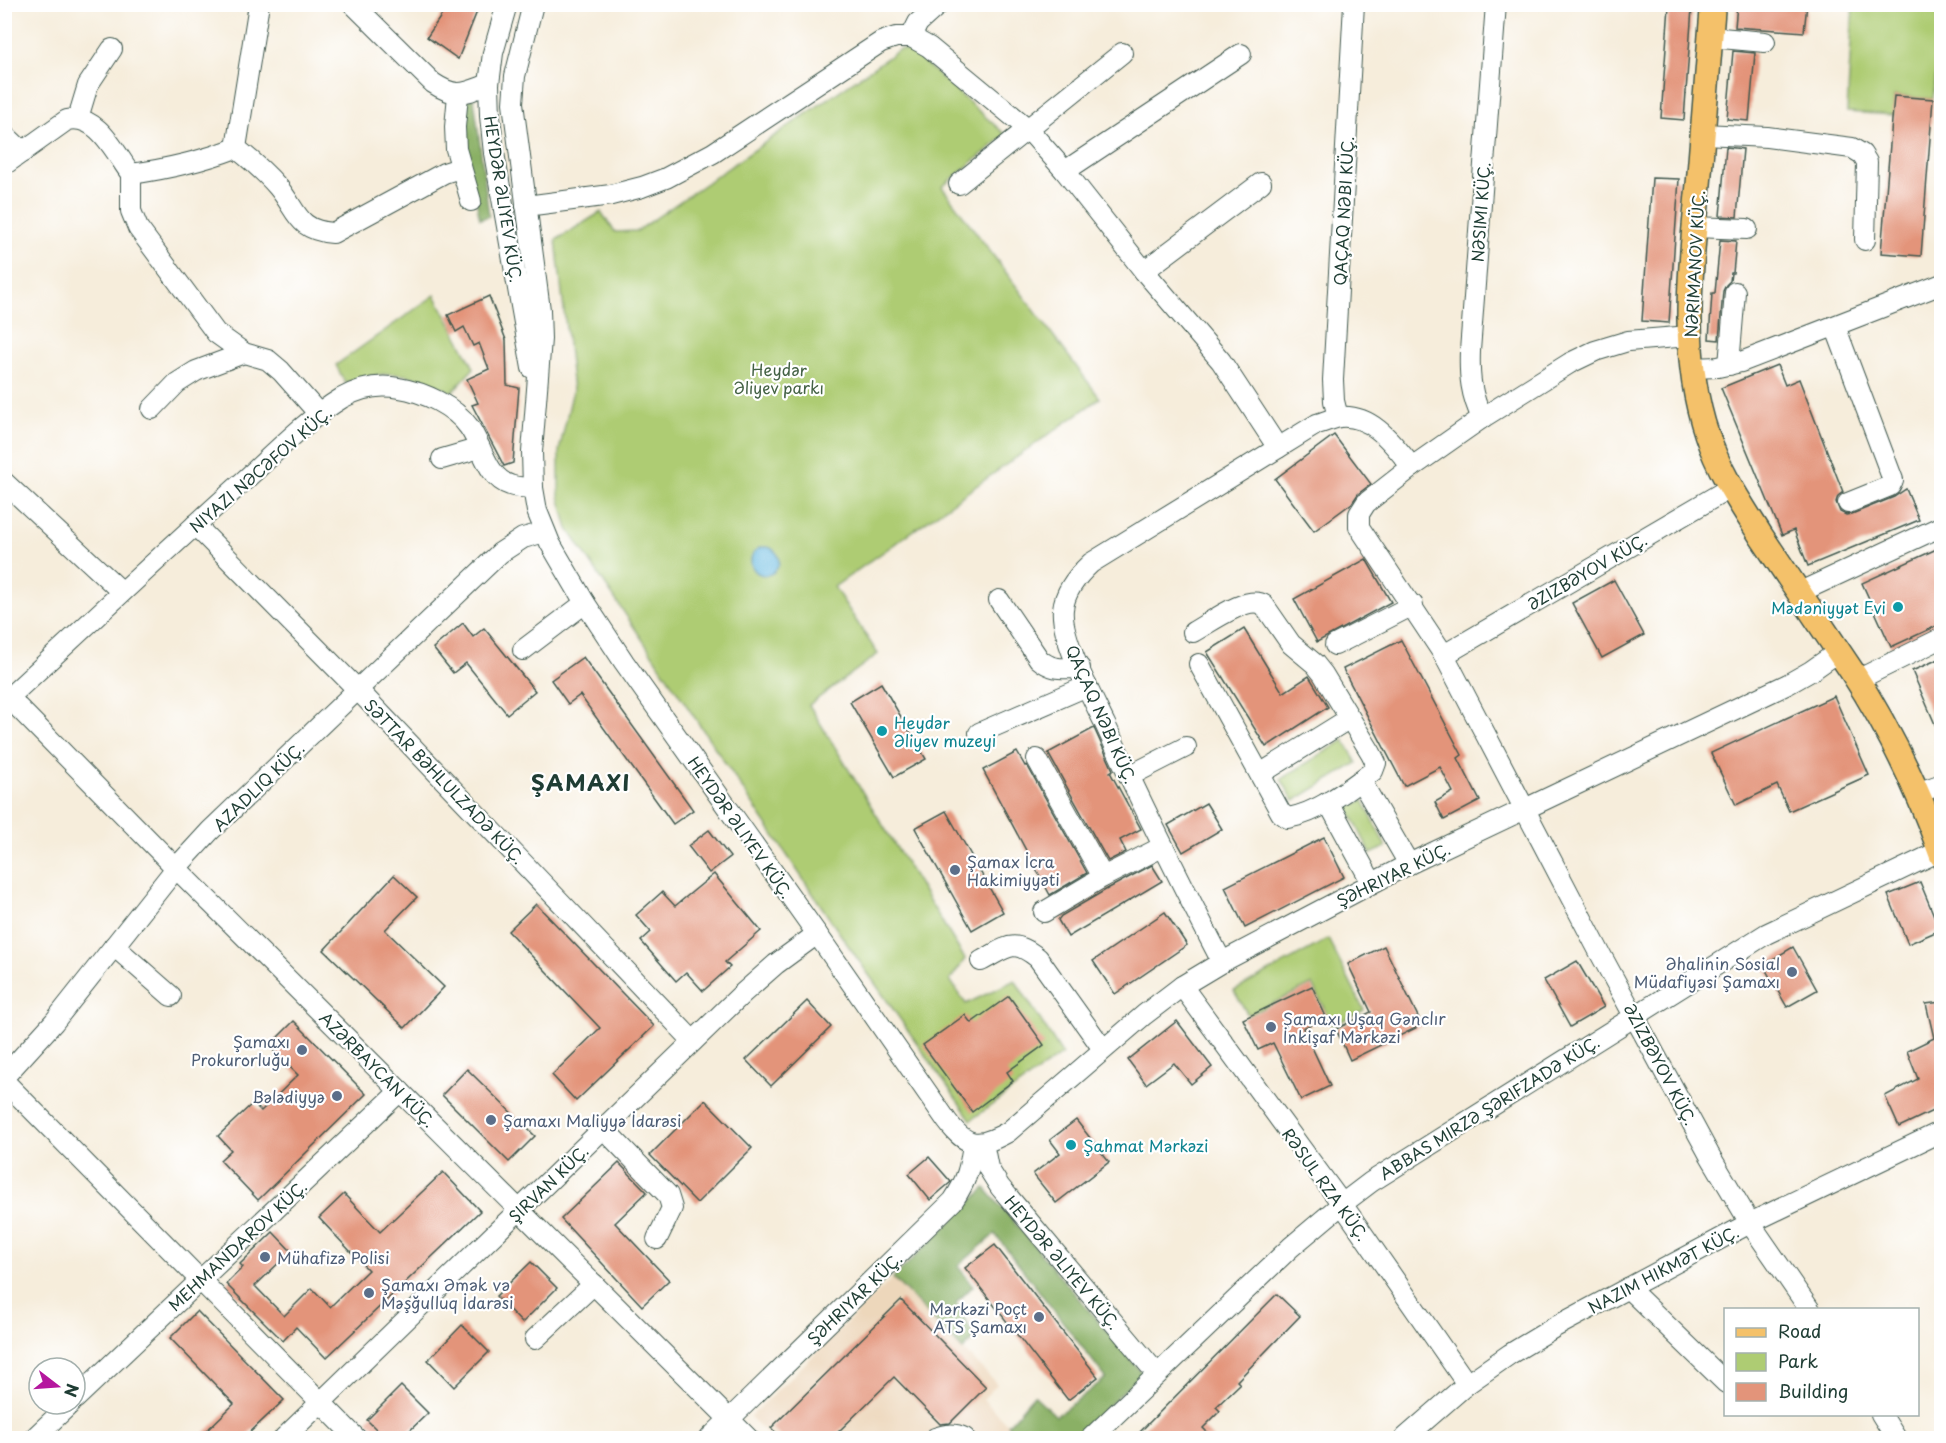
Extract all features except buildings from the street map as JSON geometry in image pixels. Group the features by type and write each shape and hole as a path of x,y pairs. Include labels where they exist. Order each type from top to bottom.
{"main road":[{"name":"NƏRIMANOV KÜÇ.","path":"1713,4 1690,300 1690,336 1695,396 1708,438 1730,488 1883,723 1917,793 1941,852"}],"street":[{"path":"236,148 259,4"},
{"path":"353,4 433,83 446,91 458,95 489,84"},
{"name":"HEYDƏR ƏLIYEV KÜÇ.","path":"507,4 493,53 489,84 489,116 537,393 532,452 533,488 537,511 545,532 585,603 624,663 957,1135 978,1143 988,1168 1000,1186 1157,1374"},
{"path":"533,4 515,76 513,103 540,310 541,339 537,393"},
{"path":"911,37 918,23 939,4"},
{"name":"QAÇAQ NƏBI KÜÇ.","path":"1222,962 1162,847 1084,677 1064,629 1063,608 1068,592 1078,576 1091,563 1317,424 1338,417 1334,401 1334,380 1354,4"},
{"name":"NƏSIMI KÜÇ.","path":"1482,418 1473,400 1469,378 1496,4"},
{"path":"526,206 611,195 666,178 713,153 881,42 896,37 911,37 929,47 1027,128 1065,171 1144,271 1221,362 1278,448"},
{"path":"1710,37 1765,42"},
{"path":"78,117 88,85 112,49"},
{"path":"959,184 1122,53"},
{"path":"1065,171 1241,54"},
{"path":"458,95 455,127 456,149 471,201"},
{"path":"4,165 67,120 78,117 91,123 100,131 131,174 131,211 138,228 216,333 244,353 268,360 318,414"},
{"path":"1703,134 1815,142 1852,148 1862,154 1867,162 1865,240"},
{"path":"4,135 23,152"},
{"path":"236,148 255,162 279,189 302,222 317,231 333,233 444,173 460,168"},
{"path":"131,174 157,171 208,159 236,148"},
{"path":"1144,271 1261,183"},
{"path":"1694,227 1747,230"},
{"path":"1692,368 1741,363 1941,284"},
{"path":"1729,365 1735,292"},
{"path":"1835,326 1893,480 1890,486 1848,503"},
{"path":"1338,417 1354,417 1369,423 1388,437 1412,467 1482,418 1570,363 1595,351 1628,341 1690,336"},
{"path":"152,409 177,383 196,371 244,353"},
{"name":"NIYAZI NƏCƏFOV KÜÇ.","path":"7,700 318,414 365,387 400,388 420,394 454,412 469,427 491,469 501,479 509,485 533,488"},
{"path":"442,459 480,448"},
{"name":"ƏZIZBƏYOV KÜÇ.","path":"1412,467 1366,503 1359,514 1359,527 1413,605 1444,655 1601,955 1709,1154 1750,1223 1809,1308"},
{"path":"4,482 122,592"},
{"name":"ƏZIZBƏYOV KÜÇ.","path":"1444,655 1730,488"},
{"name":"SƏTTAR BƏHLULZADƏ KÜÇ.","path":"195,525 358,690 693,1041"},
{"path":"1798,593 1941,526"},
{"path":"356,1438 4,1079 54,1022 176,868 210,831 500,553 523,538 545,532"},
{"path":"999,600 1039,659 1048,666 1084,677"},
{"path":"1193,632 1246,602 1258,602 1264,605 1290,644 1315,664 1323,674 1376,763 1373,771 1328,802 1298,816 1288,818 1281,813 1199,664"},
{"path":"523,650 585,603"},
{"path":"1335,645 1413,605"},
{"path":"1857,680 1941,638"},
{"name":"ŞƏHRIYAR KÜÇ.","path":"710,1438 952,1201 964,1184 978,1143 1008,1132 1103,1049 1182,987 1222,962 1409,864 1788,684 1838,652"},
{"path":"979,734 1084,677"},
{"name":"AZƏRBAYCAN KÜÇ.","path":"7,700 748,1438"},
{"path":"1260,774 1350,718"},
{"path":"1129,776 1186,747"},
{"path":"1037,759 1102,878"},
{"path":"1361,781 1409,864"},
{"path":"1917,793 1941,784"},
{"path":"1328,802 1372,883"},
{"path":"1044,912 1162,847"},
{"name":"ABBAS MIRZƏ ŞƏRIFZADƏ KÜÇ.","path":"1091,1438 1291,1247 1371,1182 1766,934 1941,852"},
{"name":"ŞIRVAN KÜÇ.","path":"284,1438 693,1041 776,964 817,934"},
{"path":"981,961 1012,945 1024,947 1038,958 1103,1049"},
{"path":"114,946 171,996"},
{"name":"RƏSUL RZA KÜÇ.","path":"1182,987 1342,1204 1467,1384"},
{"name":"MEHMANDAROV KÜÇ.","path":"87,1388 400,1091"},
{"path":"603,1128 668,1195 672,1208 657,1239"},
{"name":"NAZIM HIKMƏT KÜÇ.","path":"1412,1436 1467,1384 1509,1354 1750,1223 1941,1131"},
{"path":"535,1339 594,1284"},
{"path":"1628,1288 1724,1382"},
{"path":"34,1438 57,1416"},
{"path":"1882,1416 1896,1438"},
{"path":"935,1438 957,1434 965,1438"}],"shaded area":[{"path":"893,1278 997,1384 983,1399 1021,1438 771,1438 750,1417"}],"green space":[{"path":"1853,5 1941,5 1941,32 1933,99 1894,96 1893,115 1847,112"},
{"name":"Heydər Əliyev parkı","path":"900,49 912,52 1006,135 942,187 1100,398 834,587 878,654 809,705 965,959 950,980 966,1004 1015,980 1062,1054 971,1120 838,931 568,529 559,496 559,451 573,390 556,240 601,212 615,232 637,231"},
{"path":"474,98 489,216 480,219 463,142 463,101"},
{"path":"435,295 474,368 452,392 423,380 400,374 375,375 345,383 336,365"},
{"path":"1344,740 1357,763 1294,801 1281,779"},
{"path":"1363,800 1386,847 1371,854 1348,808"},
{"path":"1328,939 1364,1010 1332,1026 1313,984 1248,1015 1234,991"},
{"path":"985,1188 1142,1373 1075,1438 1021,1438 1008,1425 1034,1395 1056,1416 1106,1378 995,1234 958,1266 973,1286 956,1303 975,1338 963,1350 893,1278"}],"water":[{"path":"765,547 775,551 779,561 775,571 765,575 755,571 751,561 755,551"}],"place":[{"name":"Mədəniyyət Evi","path":"1898,607"},
{"name":"Heydər Əliyev muzeyi","path":"882,731"},
{"name":"Şamax İcra Hakimiyyəti","path":"955,870"},
{"name":"Əhalinin Sosial Müdafiyəsi Şamaxı","path":"1792,972"},
{"name":"Şamaxı Uşaq Gənclır İnkişaf Mərkəzi","path":"1271,1027"},
{"name":"Şamaxı Prokurorluğu","path":"302,1050"},
{"name":"Bələdiyyə","path":"337,1096"},
{"name":"Şamaxı Maliyyə İdarəsi","path":"491,1120"},
{"name":"Şahmat Mərkəzi","path":"1071,1145"},
{"name":"Mühafizə Polisi","path":"265,1257"},
{"name":"Şamaxı Əmək və Məşğulluq İdarəsi","path":"369,1293"},
{"name":"Mərkəzi Poçt ATS Şamaxı","path":"1039,1317"}],"district":[{"name":"ŞAMAXI","path":"581,781"}]}
